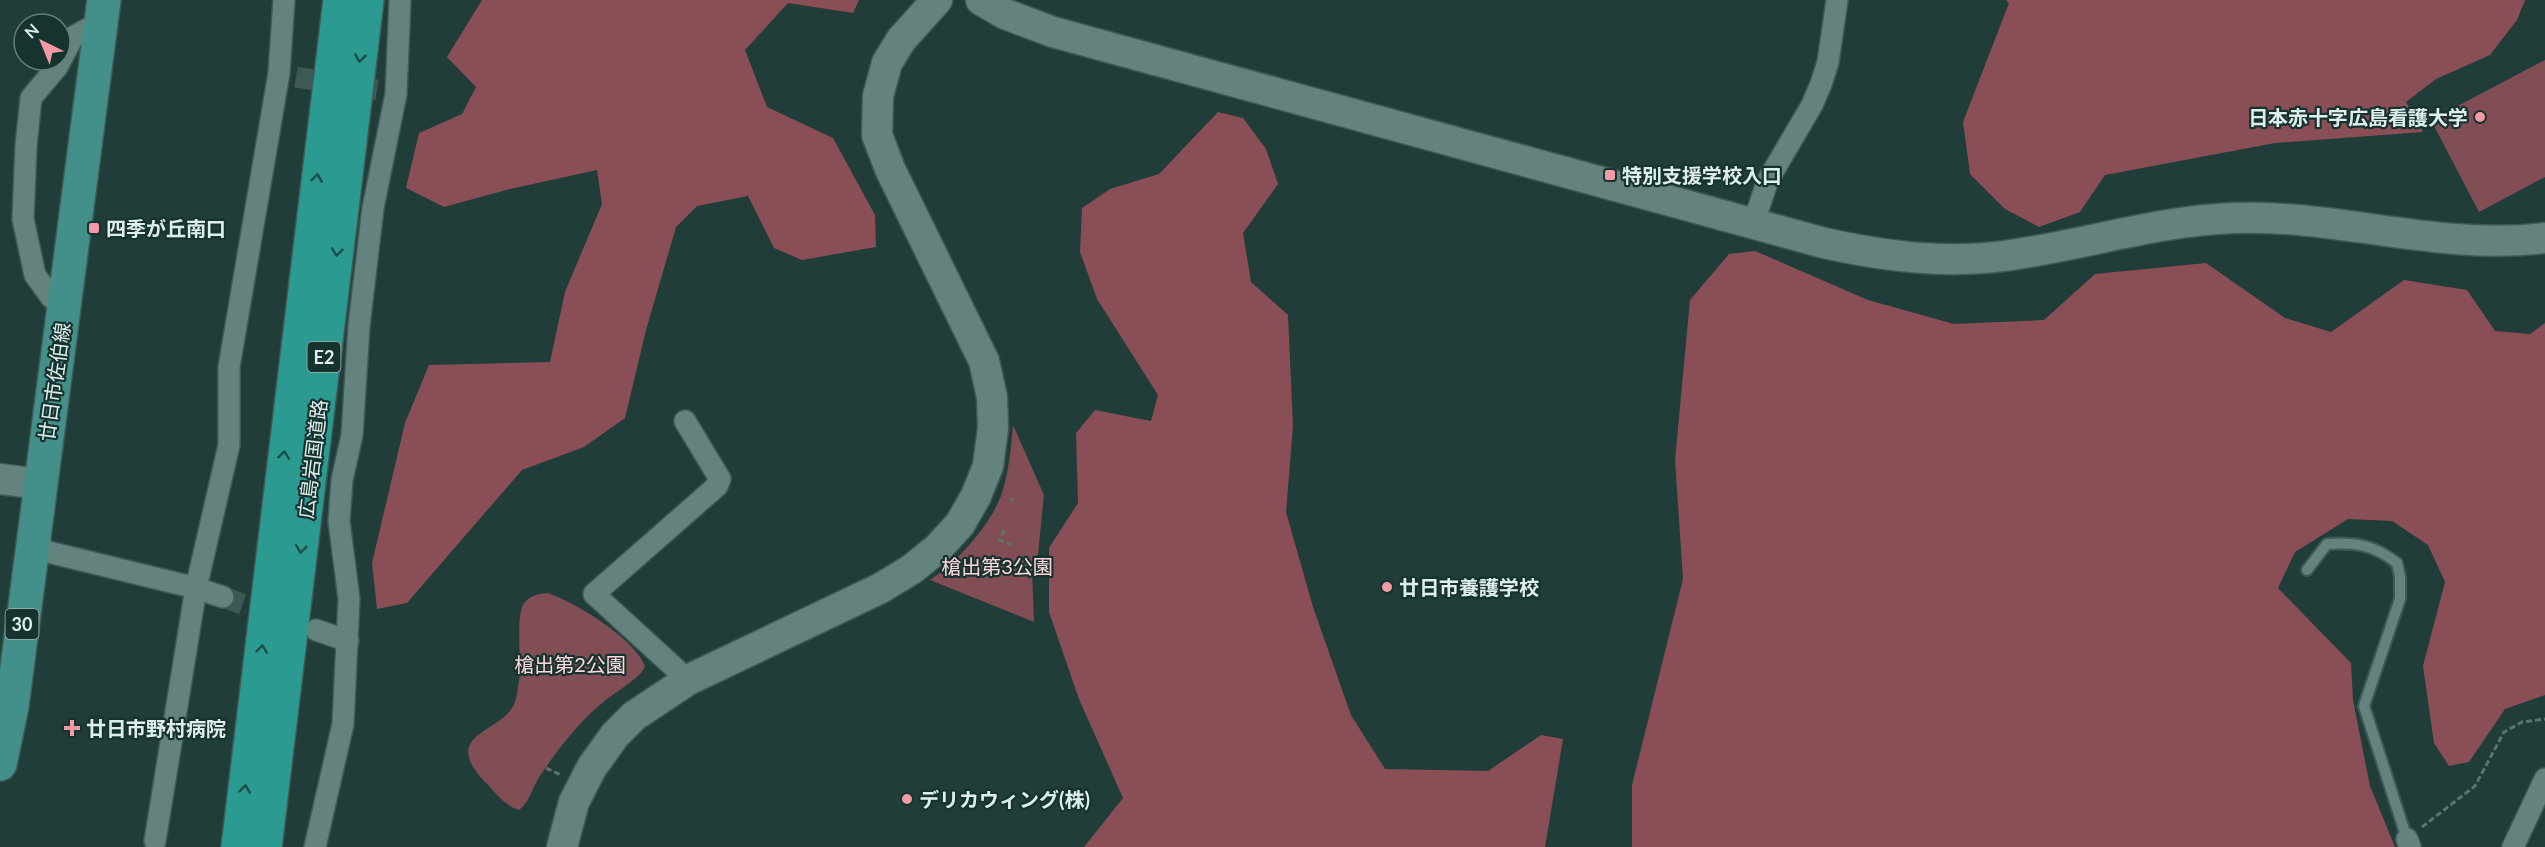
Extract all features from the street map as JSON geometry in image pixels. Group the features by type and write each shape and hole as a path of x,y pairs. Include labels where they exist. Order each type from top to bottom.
{"highway":[{"name":"広島岩国道路","path":"238,847 339,0"},
{"name":"広島岩国道路","path":"265,847 367,0"}],"main road":[{"name":"廿日市佐伯線","path":"0,764 12,706 9,657 32,548 103,10"}],"street":[{"path":"155,841 196,588 229,445 229,367 288,75 284,0"},
{"path":"315,847 343,724 349,600 339,521 342,480 352,435 359,326 386,92 400,0"},
{"path":"562,847 574,802 592,767 615,735 634,716 688,680 881,588 912,569 938,548 960,524 976,496 988,466 993,418 992,397 984,361 890,169 877,135 878,96 888,63 901,40 937,0"},
{"path":"981,0 1005,14 1053,32 1859,251 1931,259 2003,256 2169,225 2233,218 2307,222 2460,241 2496,242 2545,238"},
{"path":"1753,224 1768,180 1812,105 1821,84 1830,52 1838,0"},
{"path":"64,307 51,297 35,275 23,219 26,146 31,98 57,67 73,37 103,10"},
{"path":"685,422 720,479 717,486 594,594 688,680"},
{"path":"0,478 40,484"},
{"path":"32,548 196,588 223,597"},
{"path":"316,630 348,641"},
{"path":"2513,847 2545,779"}],"lane":[{"path":"2307,570 2327,544 2351,542 2382,551 2397,562 2400,599 2364,706 2408,843"}],"path":[{"path":"1004,530 1000,540 1011,545"},
{"path":"2408,843 2475,786 2504,732 2522,722 2545,719"},
{"path":"546,768 566,778"}],"green space":[{"path":"2545,60 2545,177 2479,212 2431,120"},
{"name":"槍出第3公園","path":"1013,425 1044,495 1038,554 1032,572 1034,622 930,580 963,552 992,515 1007,474"},
{"name":"槍出第2公園","path":"547,593 587,612 617,633 639,655 645,666 634,679 597,707 578,726 545,768 528,800 519,810 504,802 484,781 472,766 468,754 470,745 476,737 504,717 513,706 520,668 519,632 523,605 530,598"}],"shaded area":[{"path":"482,0 859,0 853,13 788,3 745,50 767,107 833,138 875,215 876,247 802,260 774,248 748,196 697,206 676,227 646,330 625,418 584,447 522,470 407,603 377,609 372,563 405,423 429,365 550,362 565,292 602,204 597,170 510,189 444,207 406,188 419,133 462,114 476,87 447,57"},
{"path":"2006,0 2525,0 2517,20 2490,55 2436,79 2406,102 2423,132 2275,143 2105,175 2080,212 2039,227 2005,209 1970,174 1963,122 2009,3"},
{"path":"1218,112 1243,118 1266,149 1278,184 1243,233 1251,282 1288,315 1293,426 1286,512 1313,607 1351,715 1385,769 1488,771 1541,735 1563,739 1545,847 1084,847 1123,798 1079,699 1049,612 1049,548 1078,503 1076,433 1095,410 1151,421 1158,395 1097,299 1080,252 1082,208 1110,189 1159,174"},
{"path":"1755,251 1868,300 1954,324 2044,320 2095,274 2206,263 2285,318 2331,332 2404,280 2467,290 2495,331 2530,334 2545,323 2545,695 2505,709 2469,762 2449,766 2434,743 2423,666 2445,582 2428,545 2392,521 2348,519 2295,552 2278,588 2351,663 2353,700 2370,786 2395,847 1632,847 1632,785 1683,579 1675,460 1690,300 1729,254"}],"tunnel":[{"path":"296,77 377,90"},
{"path":"223,597 276,616"}],"place":[{"name":"日本赤十字広島看護大学","path":"2480,117"},
{"name":"特別支援学校入口","path":"1610,175"},
{"name":"四季が丘南口","path":"94,228"},
{"name":"廿日市養護学校","path":"1387,587"},
{"name":"廿日市野村病院","path":"72,728"},
{"name":"デリカウィング(株)","path":"907,799"}]}
